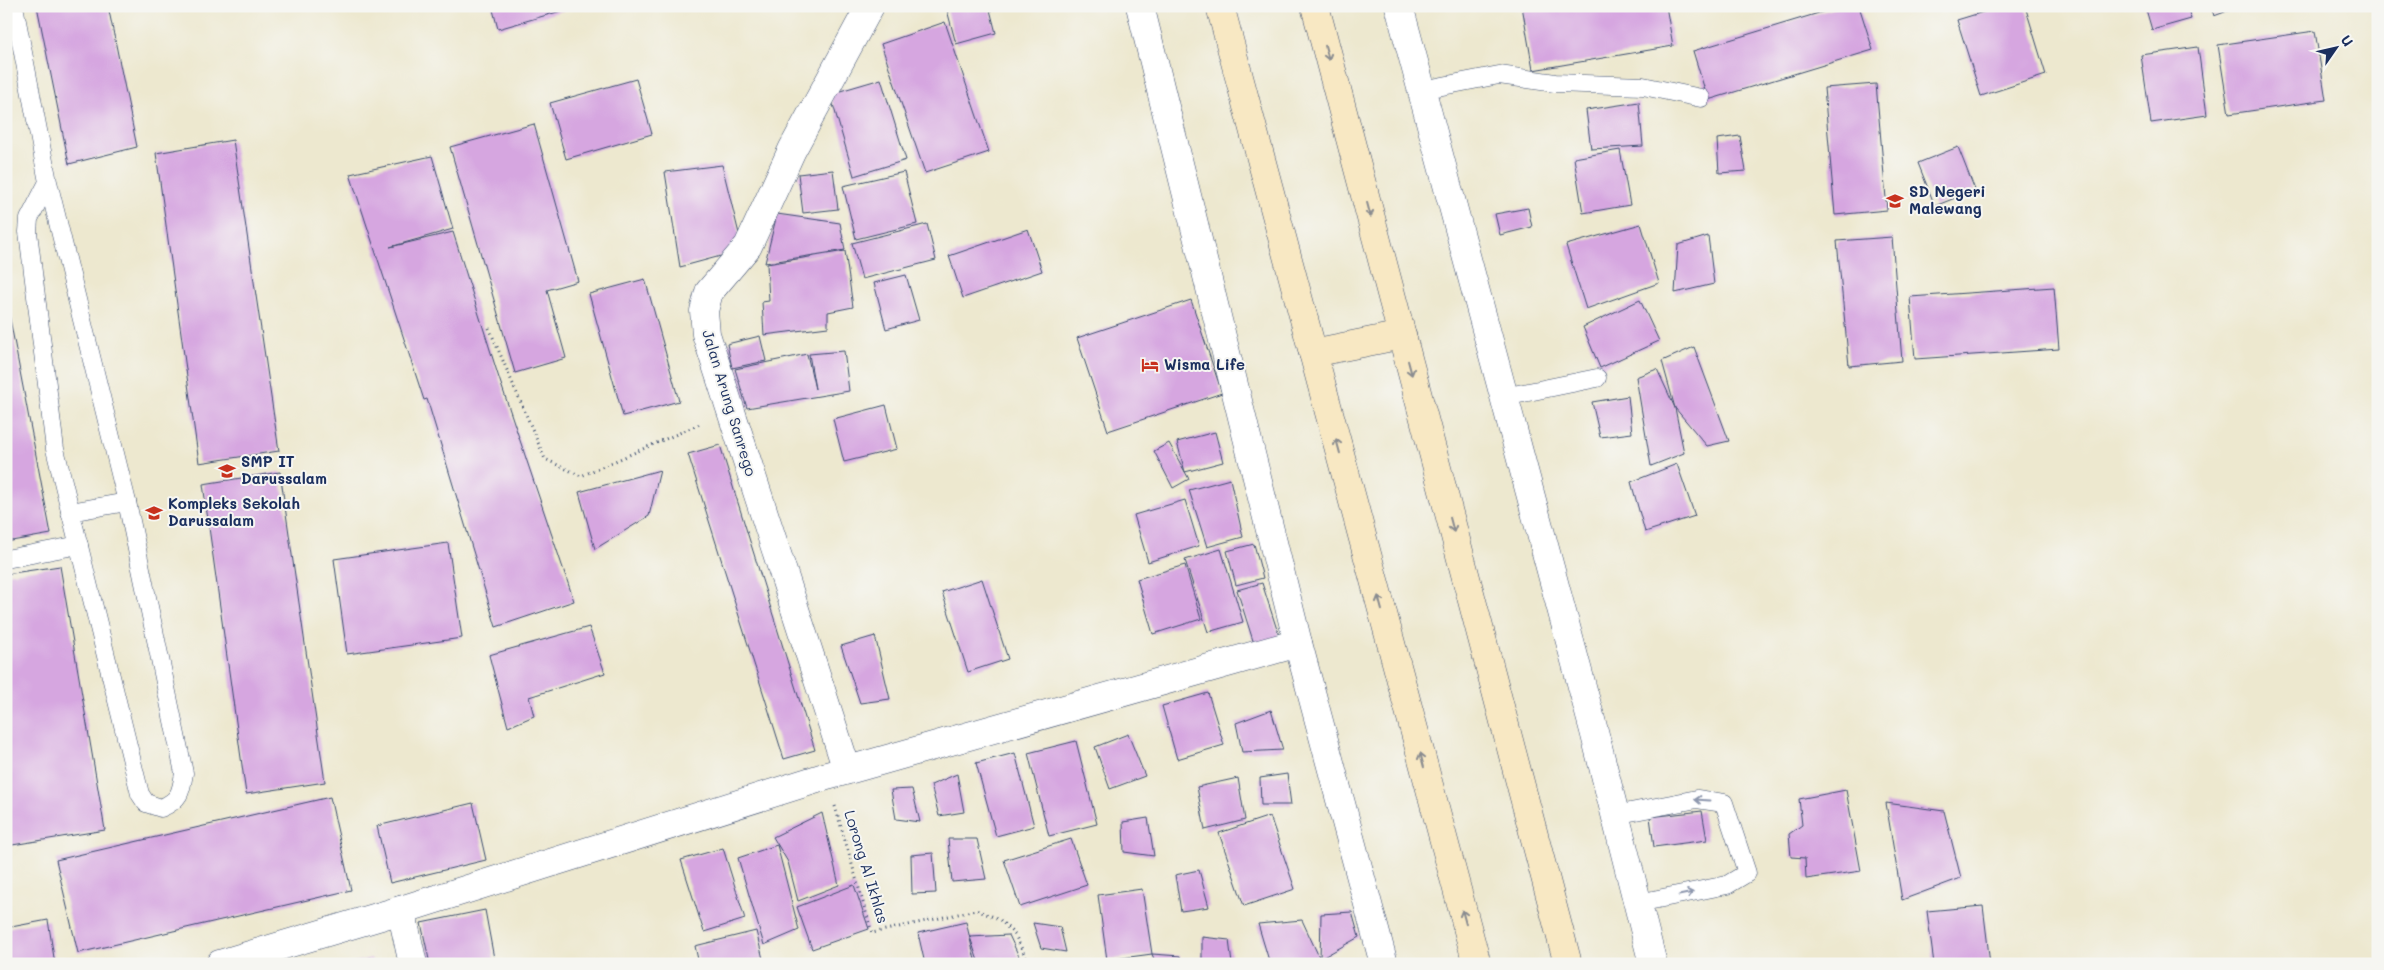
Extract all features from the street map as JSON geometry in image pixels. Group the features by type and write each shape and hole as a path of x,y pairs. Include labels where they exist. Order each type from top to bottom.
{"main road":[{"path":"1220,6 1477,964"},
{"path":"1315,6 1568,964"},
{"path":"1313,353 1402,335"}],"street":[{"name":"Jalan Arung Sanrego","path":"837,774 706,334 704,311 708,292 748,246 792,150 870,6"},
{"path":"1140,6 1298,642 1384,964"},
{"path":"1399,6 1616,815 1653,964"},
{"path":"220,964 401,910 837,774 1298,642"},
{"path":"401,910 413,964"}],"lane":[{"path":"14,6 48,182 127,502 184,773 182,791 172,803 161,808 146,803 140,794 56,449 28,232 29,219 48,182"},
{"path":"1422,90 1499,75 1555,83 1643,86 1701,98"},
{"path":"1504,397 1597,378"},
{"path":"70,512 127,502"},
{"path":"6,559 79,545"},
{"path":"1616,815 1697,799 1724,803 1747,873 1728,885 1638,903"}],"path":[{"path":"489,328 545,459 581,476 730,410"},
{"name":"Lorong Al Ikhlas","path":"837,774 872,933 976,910 999,919 1015,934 1029,964"}],"building":[{"path":"37,6 108,6 137,147 69,164"},
{"path":"492,6 575,6 575,7 498,29"},
{"path":"946,6 989,6 996,33 956,44"},
{"path":"1522,6 1666,6 1673,46 1533,70"},
{"path":"1842,6 1859,6 1873,50 1708,100 1693,51"},
{"path":"2003,6 2025,6 2046,75 1981,96 1957,20"},
{"path":"2145,6 2187,6 2191,19 2152,30"},
{"path":"2211,6 2241,6 2214,16"},
{"path":"945,22 989,152 925,173 881,44"},
{"path":"2315,31 2326,100 2229,114 2218,45"},
{"path":"2198,47 2207,115 2151,123 2141,55"},
{"path":"636,79 652,134 566,159 550,103"},
{"path":"881,79 906,160 854,176 830,94"},
{"path":"1876,84 1887,210 1835,215 1824,88"},
{"path":"1639,102 1643,146 1591,149 1586,110"},
{"path":"534,124 578,281 547,290 566,358 515,373 450,147"},
{"path":"1740,136 1746,171 1719,173 1717,139"},
{"path":"233,140 279,451 199,463 156,153"},
{"path":"1958,147 1975,190 1935,206 1918,163"},
{"path":"1620,150 1630,205 1583,213 1574,158"},
{"path":"432,156 453,229 390,247 453,232 498,375 574,601 496,627 427,399 424,400 350,174"},
{"path":"722,165 743,250 680,267 665,172"},
{"path":"833,170 838,209 803,213 798,174"},
{"path":"904,172 917,224 856,239 843,186"},
{"path":"1528,208 1532,227 1500,235 1495,214"},
{"path":"777,214 840,223 845,250 765,263"},
{"path":"927,224 936,260 862,279 852,243"},
{"path":"1641,224 1659,283 1586,309 1566,245"},
{"path":"1028,229 1042,271 963,298 949,256"},
{"path":"1708,236 1714,284 1675,293 1678,245"},
{"path":"1892,237 1902,361 1849,366 1837,241"},
{"path":"845,251 853,307 828,312 828,327 764,335 762,302 769,301 767,264"},
{"path":"906,275 919,320 886,329 874,283"},
{"path":"645,279 679,401 623,416 589,294"},
{"path":"2054,287 2059,349 1915,359 1910,297"},
{"path":"6,298 51,534 6,542"},
{"name":"Wisma Life","path":"1191,300 1222,393 1108,431 1077,338"},
{"path":"1640,300 1659,341 1600,368 1583,327"},
{"path":"760,336 766,361 732,368 727,344"},
{"path":"1694,347 1729,441 1707,446 1675,408 1662,361"},
{"path":"844,351 849,391 747,408 735,369 807,354 815,389 809,354"},
{"path":"1657,369 1675,408 1684,453 1651,466 1636,377"},
{"path":"1628,396 1632,433 1600,437 1592,402"},
{"path":"886,405 897,449 844,462 833,419"},
{"path":"1215,432 1223,462 1185,472 1177,442"},
{"path":"1169,443 1189,479 1173,488 1154,451"},
{"path":"720,445 815,750 784,759 688,454"},
{"path":"1677,464 1695,516 1645,532 1631,482"},
{"path":"660,470 649,516 595,549 579,492"},
{"path":"280,472 325,782 246,794 203,484"},
{"path":"1230,479 1243,537 1207,547 1189,490"},
{"path":"1185,500 1199,546 1148,562 1134,515"},
{"path":"448,543 462,638 347,654 334,559"},
{"path":"1254,544 1263,578 1236,585 1227,551"},
{"path":"1221,549 1243,622 1208,632 1185,560"},
{"path":"1185,565 1201,619 1153,634 1137,579"},
{"path":"60,566 105,830 6,846 6,574"},
{"path":"982,579 1008,659 968,672 942,592"},
{"path":"1262,583 1280,639 1255,647 1237,590"},
{"path":"589,627 605,673 529,697 534,716 508,727 489,655"},
{"path":"875,636 890,699 860,703 841,646"},
{"path":"1208,693 1224,745 1177,759 1162,706"},
{"path":"1271,710 1283,750 1242,752 1236,723"},
{"path":"1128,734 1145,776 1110,789 1095,747"},
{"path":"1076,741 1097,824 1049,836 1028,753"},
{"path":"1015,753 1034,826 996,836 976,763"},
{"path":"957,774 964,812 939,816 931,785"},
{"path":"1287,774 1291,805 1261,805 1260,778"},
{"path":"1238,778 1245,820 1205,830 1197,787"},
{"path":"912,789 920,822 896,819 891,790"},
{"path":"1846,790 1861,871 1806,879 1805,858 1791,857 1789,834 1802,825 1799,799"},
{"path":"330,797 351,890 78,953 56,860"},
{"path":"473,803 486,860 390,883 377,826"},
{"path":"1886,803 1944,811 1961,878 1902,900"},
{"path":"1702,811 1707,840 1654,847 1650,817"},
{"path":"822,813 839,885 798,901 788,862 773,837"},
{"path":"1270,816 1295,889 1244,906 1219,833"},
{"path":"1148,818 1154,856 1124,852 1123,822"},
{"path":"948,839 977,839 986,879 952,882"},
{"path":"1071,839 1087,885 1020,907 1004,860"},
{"path":"777,845 799,930 764,945 738,858"},
{"path":"723,848 745,919 704,932 681,860"},
{"path":"933,853 936,893 912,894 911,855"},
{"path":"1199,870 1209,907 1181,911 1175,875"},
{"path":"854,885 869,929 812,949 797,907"},
{"path":"1142,889 1152,954 1107,960 1098,895"},
{"path":"1983,906 1990,964 1934,964 1927,911"},
{"path":"485,910 495,964 430,964 421,923"},
{"path":"1352,912 1359,937 1320,959 1321,914"},
{"path":"48,920 55,964 6,964 6,928"},
{"path":"1302,920 1320,959 1306,964 1270,964 1258,924"},
{"path":"966,922 976,964 925,964 918,933"},
{"path":"1033,923 1060,927 1066,952 1041,948"},
{"path":"756,931 763,959 744,964 699,964 695,946"},
{"path":"1009,935 1022,963 979,964 970,937"},
{"path":"1202,937 1229,940 1232,964 1202,964"},
{"path":"1152,954 1180,956 1181,964 1156,964"},
{"path":"371,958 373,964 351,964 351,963"}],"place":[{"name":"SD Negeri Malewang","path":"1895,201"},
{"name":"Wisma Life","path":"1150,365"},
{"name":"SMP IT Darussalam","path":"227,471"},
{"name":"Kompleks Sekolah Darussalam","path":"154,513"}]}
